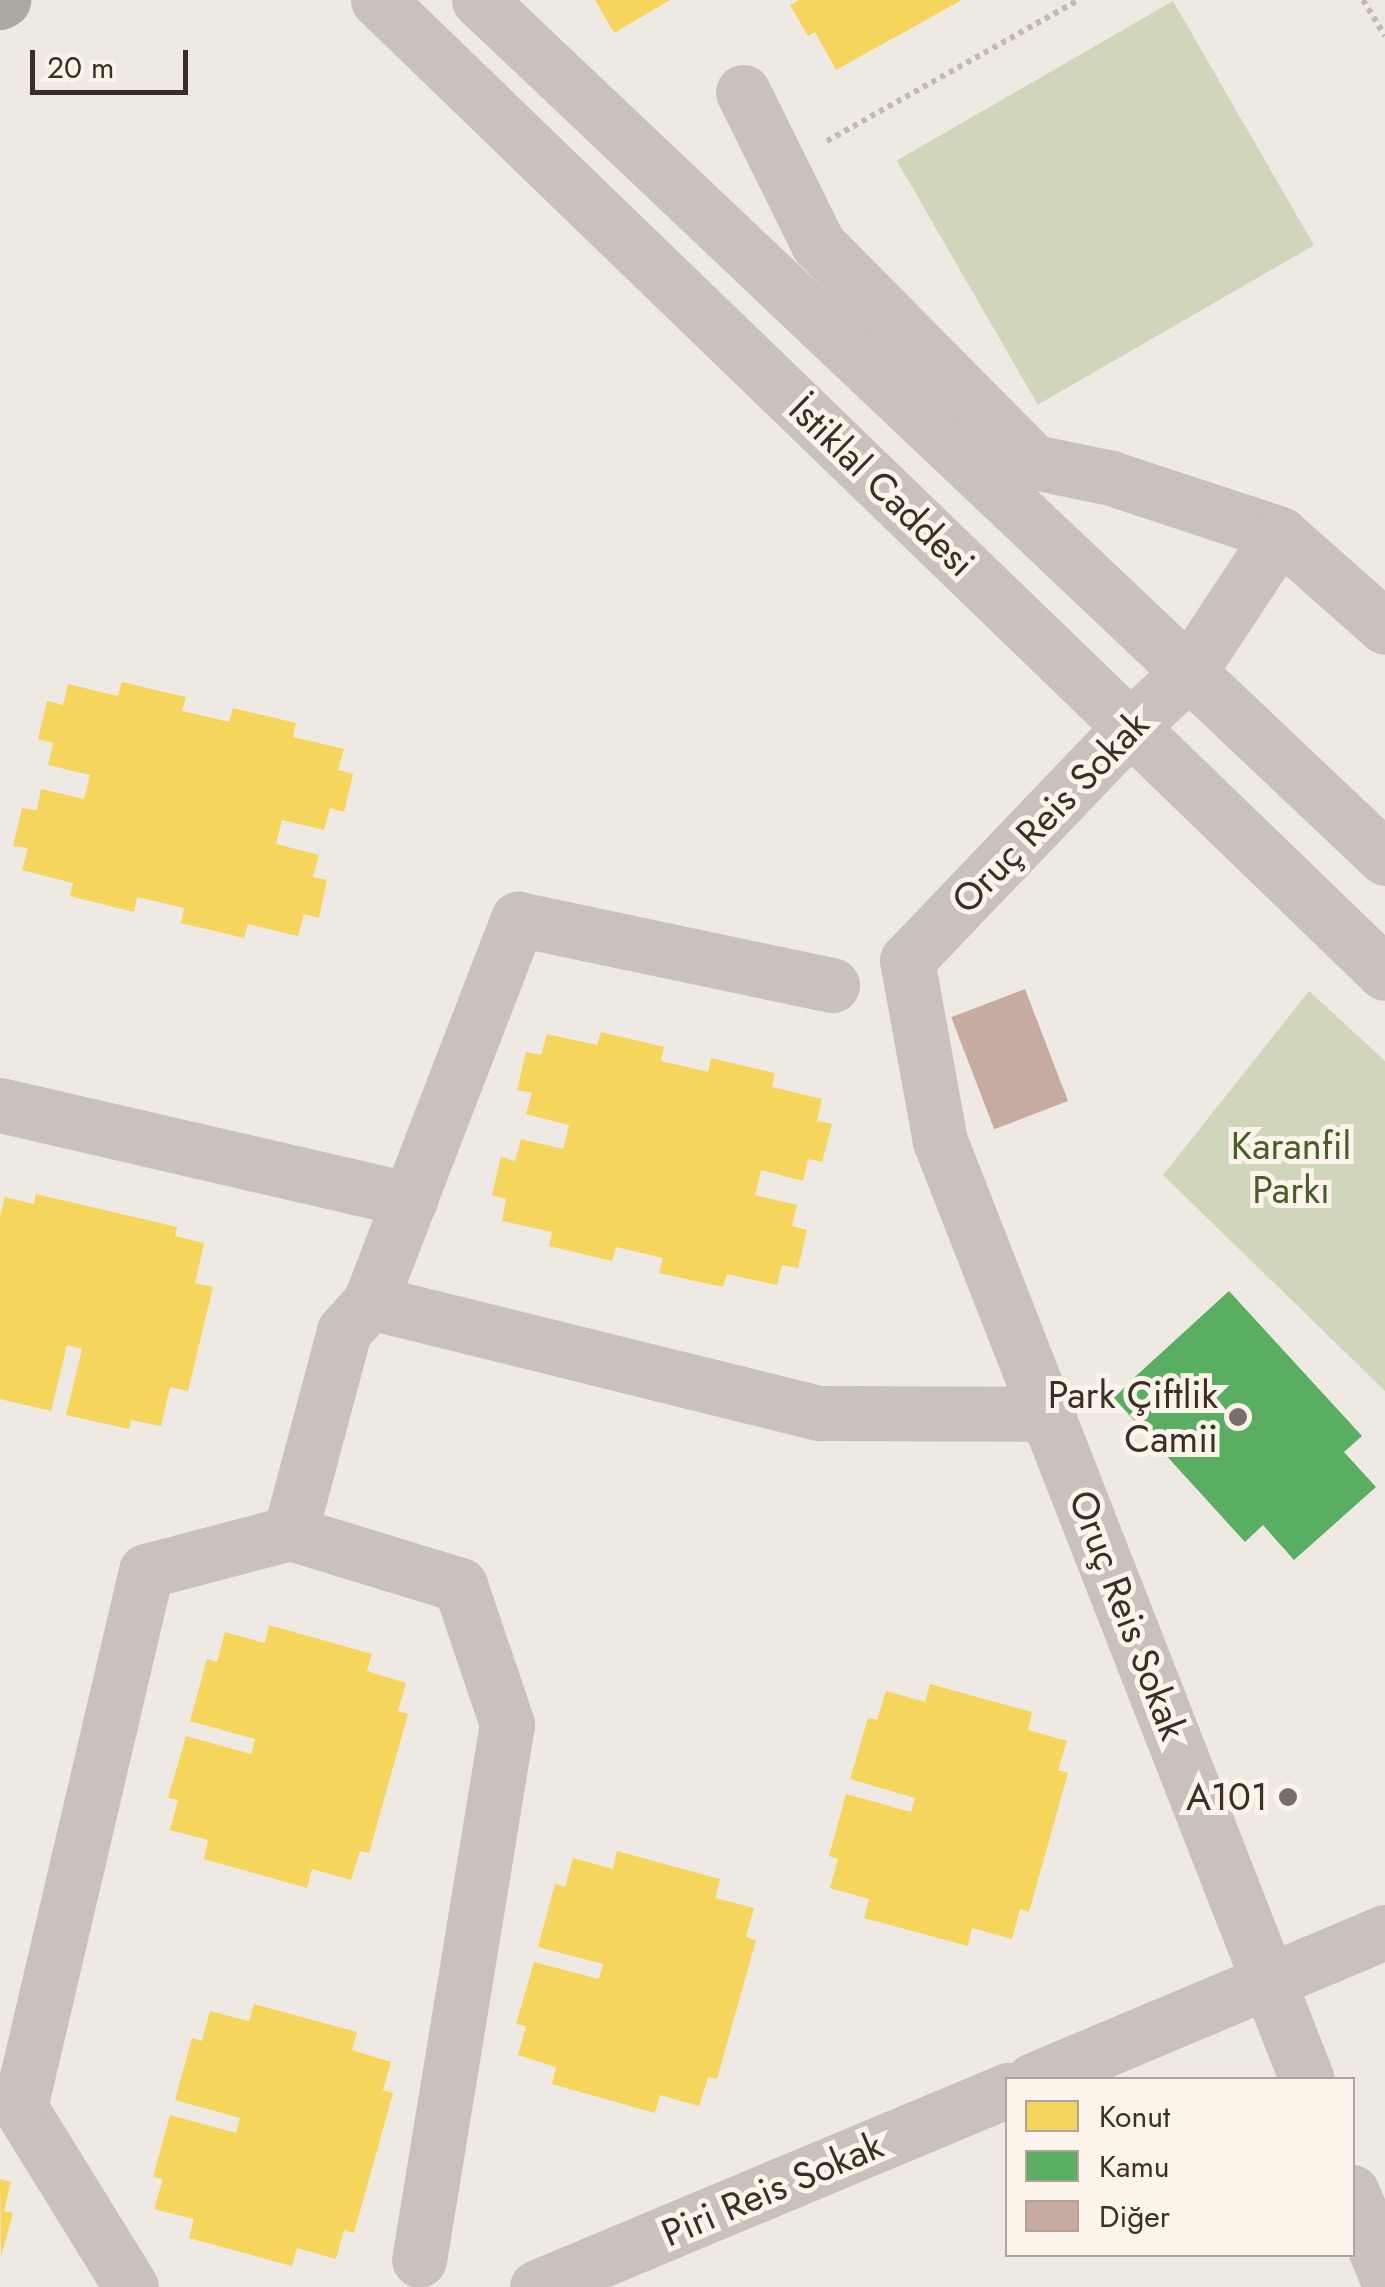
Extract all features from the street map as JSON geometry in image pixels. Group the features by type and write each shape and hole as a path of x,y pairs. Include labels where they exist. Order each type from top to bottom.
{"street":[{"name":"İstiklal Caddesi","path":"378,0 1385,973"},
{"name":"İstiklal Caddesi","path":"479,0 1385,858"},
{"path":"743,92 818,244 1034,462 1111,478 1280,534 1385,627"},
{"name":"Oruç Reis Sokak","path":"1280,534 1189,672 1130,726 906,960 940,1141 1307,2077"},
{"path":"290,1533 344,1331 370,1302 518,919 832,985"},
{"path":"0,1104 410,1200"},
{"path":"370,1302 818,1413 1049,1414"},
{"path":"131,2287 10,2106 146,1571 290,1533 460,1585 507,1724 419,2260"},
{"path":"1040,2077 1385,1932"},
{"name":"Piri Reis Sokak","path":"537,2287 1005,2091"},
{"path":"1355,2199 1385,2273"}],"path":[{"path":"780,168 1078,0"},
{"path":"1363,0 1385,36"}],"green space":[{"path":"1173,1 1314,245 1038,405 897,160"},
{"name":"Karanfil Parkı","path":"1309,991 1385,1061 1385,1391 1163,1175"}],"building: Konut":[{"path":"595,0 670,0 614,33"},
{"path":"799,0 962,0 836,70 815,32 808,36 790,5"},
{"path":"122,682 186,697 182,711 229,722 233,708 296,723 293,737 344,749 338,770 353,774 344,812 330,808 324,830 282,820 276,844 319,855 313,877 327,880 319,918 304,914 298,936 248,924 244,938 181,923 184,908 137,897 134,912 70,896 73,883 22,870 28,848 13,846 22,808 37,810 41,789 84,799 90,775 48,765 53,743 38,739 47,701 63,705 68,684 118,696"},
{"path":"601,1032 664,1047 661,1061 708,1072 711,1058 775,1073 772,1087 822,1099 817,1121 832,1124 822,1162 808,1159 803,1181 761,1170 755,1195 797,1205 792,1226 807,1230 798,1268 782,1265 777,1285 727,1274 723,1287 659,1273 663,1258 616,1247 612,1261 549,1246 552,1232 502,1221 506,1199 492,1195 501,1157 515,1161 521,1139 563,1149 569,1125 526,1114 532,1093 517,1090 526,1052 541,1055 547,1034 597,1045"},
{"path":"36,1194 177,1227 175,1236 204,1243 195,1283 213,1287 188,1391 170,1387 161,1426 131,1420 129,1429 66,1415 82,1349 67,1345 51,1411 0,1399 0,1216 5,1197 34,1204"},
{"path":"269,1625 372,1654 367,1671 406,1683 398,1711 408,1714 369,1853 360,1851 351,1880 312,1869 307,1888 204,1859 208,1840 170,1830 178,1800 168,1798 186,1736 251,1754 255,1739 190,1721 207,1659 217,1662 225,1632 265,1643"},
{"path":"930,1684 1032,1712 1028,1730 1067,1741 1058,1770 1068,1773 1029,1912 1020,1909 1012,1939 972,1928 968,1946 864,1918 869,1899 830,1888 838,1859 829,1856 846,1794 911,1812 915,1798 850,1779 868,1718 877,1720 886,1691 925,1702"},
{"path":"617,1851 720,1879 715,1898 754,1908 746,1937 756,1940 717,2079 708,2077 699,2106 660,2095 655,2113 552,2084 556,2067 518,2055 526,2026 516,2024 534,1962 599,1979 603,1964 538,1947 555,1884 565,1887 573,1858 613,1869"},
{"path":"254,2004 357,2032 352,2050 391,2062 383,2090 393,2093 354,2233 344,2230 336,2259 297,2248 292,2266 189,2238 194,2219 154,2209 163,2179 153,2177 170,2115 236,2133 240,2118 175,2100 192,2038 202,2041 210,2011 249,2021"},
{"path":"0,2179 11,2182 4,2211 13,2213 1,2257"}],"building: Kamu":[{"name":"Park Çiftlik Camii","path":"1229,1291 1362,1436 1344,1452 1376,1487 1294,1560 1263,1525 1245,1542 1113,1397"}],"building: Diğer":[{"path":"1025,989 1068,1101 994,1129 951,1017"}],"place":[{"name":"Park Çiftlik Camii","path":"1238,1417"},
{"name":"A101","path":"1288,1797"}]}
